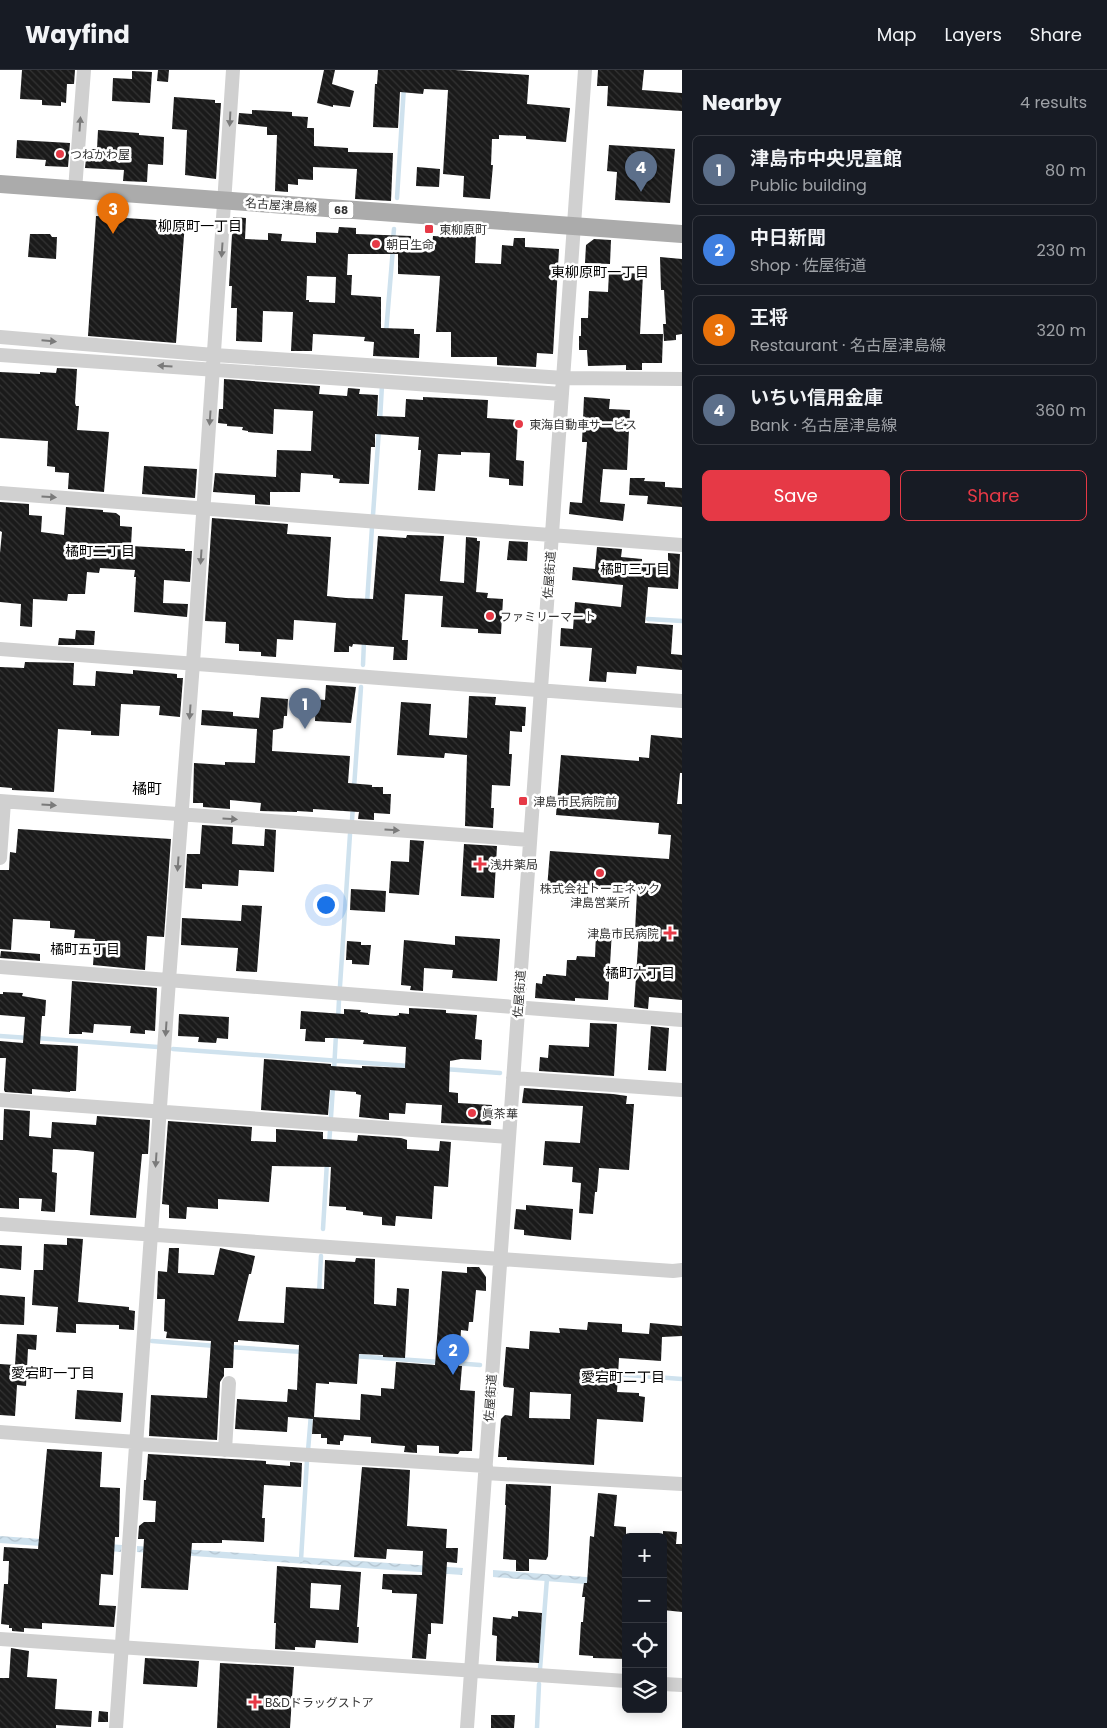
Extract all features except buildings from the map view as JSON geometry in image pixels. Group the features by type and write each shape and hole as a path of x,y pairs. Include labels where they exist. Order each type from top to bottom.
{"main road":[{"name":"名古屋津島線","path":"0,184 225,202 682,234"}],"street":[{"path":"75,190 84,70"},
{"path":"116,1728 204,508 233,70"},
{"name":"佐屋街道","path":"467,1728 585,70"},
{"path":"0,337 214,355 564,378 682,379"},
{"path":"0,355 562,394"},
{"path":"0,493 682,545"},
{"path":"0,649 682,701"},
{"path":"0,858 2,801 530,840"},
{"path":"0,967 682,1020"},
{"path":"513,1078 682,1090"},
{"path":"0,1100 509,1137"},
{"path":"0,1224 664,1271 682,1270"},
{"path":"225,1450 229,1383"},
{"path":"0,1432 682,1484"},
{"path":"0,1639 622,1681"},
{"path":"667,1684 682,1685"}],"water":[{"path":"0,1536 122,1545 121,1552 0,1543"},
{"path":"137,1546 463,1568 462,1575 137,1552"},
{"path":"493,1570 622,1580 622,1587 493,1577"}],"waterway":[{"path":"397,198 404,86"},
{"path":"393,240 394,229"},
{"path":"386,333 393,248"},
{"path":"380,421 382,385"},
{"path":"373,515 379,429"},
{"path":"367,603 372,527"},
{"path":"648,619 682,621"},
{"path":"363,665 364,641"},
{"path":"354,788 361,687"},
{"path":"352,820 353,806"},
{"path":"340,986 350,834"},
{"path":"338,1019 339,1000"},
{"path":"334,1071 336,1034"},
{"path":"0,1036 29,1038"},
{"path":"36,1038 158,1047"},
{"path":"173,1049 409,1066"},
{"path":"444,1069 500,1073"},
{"path":"331,1117 333,1086"},
{"path":"329,1144 330,1131"},
{"path":"323,1229 327,1162"},
{"path":"319,1294 321,1256"},
{"path":"152,1341 216,1346"},
{"path":"229,1347 303,1352"},
{"path":"353,1356 440,1362"},
{"path":"455,1363 480,1365"},
{"path":"614,1374 682,1379"},
{"path":"308,1451 311,1414"},
{"path":"301,1560 307,1460"},
{"path":"540,1669 547,1578"},
{"path":"537,1728 539,1684"}],"place":[{"name":"つねかわ屋","path":"60,154"},
{"name":"いちい信用金庫","path":"641,192"},
{"name":"東柳原町","path":"429,229"},
{"name":"王将","path":"113,234"},
{"name":"朝日生命","path":"376,244"},
{"name":"東海自動車サービス","path":"519,424"},
{"name":"ファミリーマート","path":"490,616"},
{"name":"津島市中央児童館","path":"305,729"},
{"name":"津島市民病院前","path":"523,801"},
{"name":"浅井薬局","path":"480,864"},
{"name":"株式会社トーエネック 津島営業所","path":"600,873"},
{"name":"津島市民病院","path":"670,933"},
{"name":"眞茶華","path":"472,1113"},
{"name":"中日新聞","path":"453,1375"},
{"name":"B&Dドラッグストア","path":"255,1702"}],"district":[{"name":"柳原町一丁目","path":"200,226"},
{"name":"東柳原町一丁目","path":"600,272"},
{"name":"橘町二丁目","path":"100,551"},
{"name":"橘町三丁目","path":"635,569"},
{"name":"橘町","path":"147,788"},
{"name":"橘町五丁目","path":"85,949"},
{"name":"橘町六丁目","path":"640,973"},
{"name":"愛宕町一丁目","path":"53,1373"},
{"name":"愛宕町二丁目","path":"623,1377"}]}
